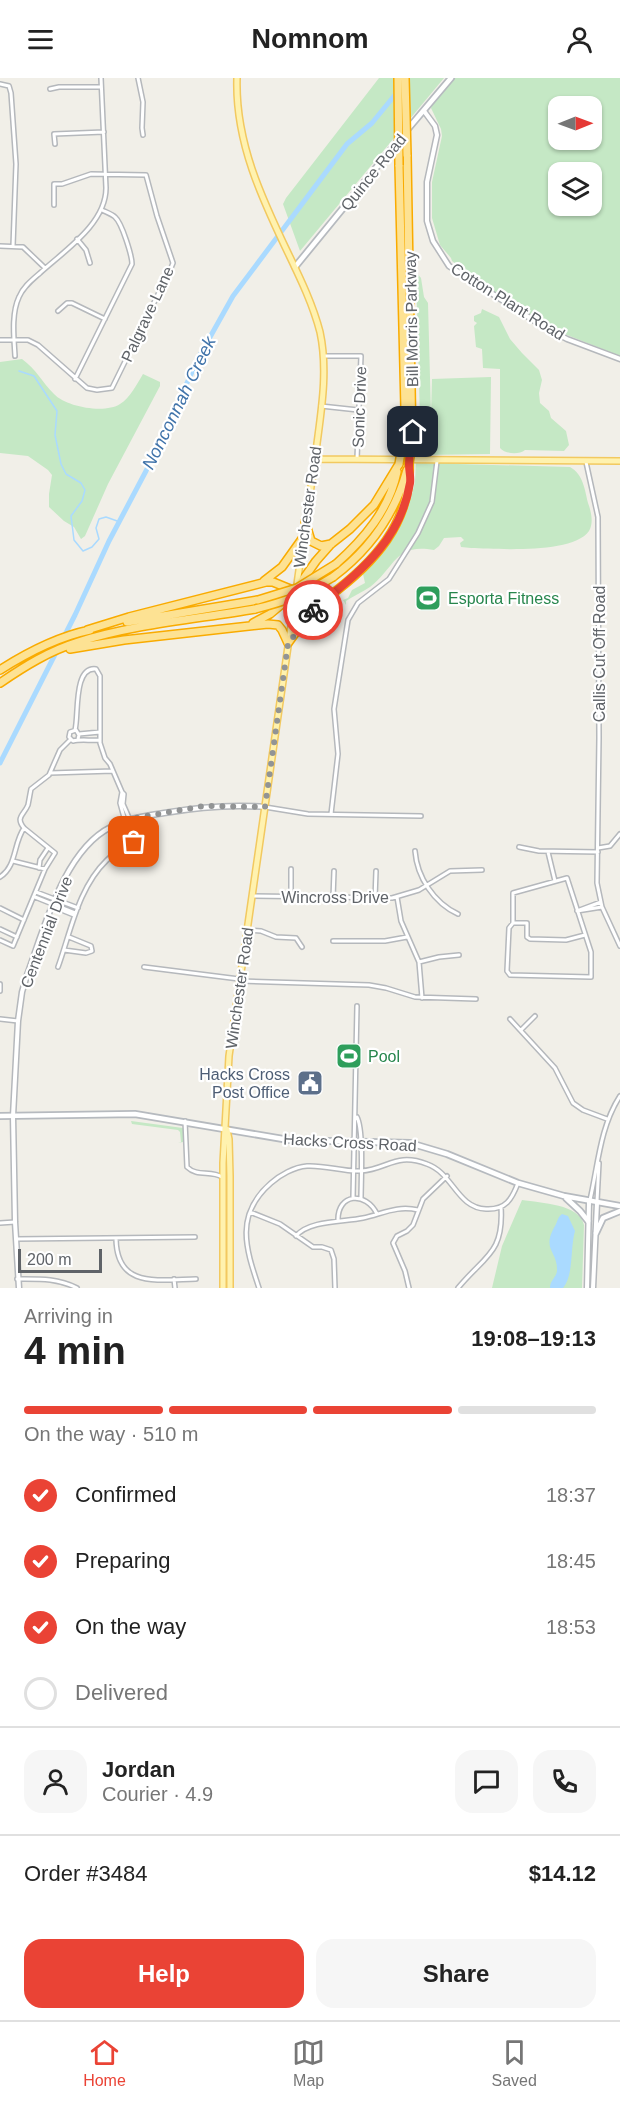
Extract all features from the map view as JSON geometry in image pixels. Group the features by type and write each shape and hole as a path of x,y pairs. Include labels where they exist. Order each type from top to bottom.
{"highway":[{"name":"Bill Morris Parkway","path":"0,670 38,648 87,630 258,600 297,588 336,564 372,526 391,492 399,464 405,409 398,78"},
{"name":"Bill Morris Parkway","path":"84,643 124,630 255,609 278,604 305,594 333,577 353,561 380,530 397,500 409,463 412,444 405,78"},
{"path":"288,644 309,614 363,569 382,548 392,532 405,501 410,482 409,463"},
{"path":"244,626 270,614 287,601 331,544 350,530 374,505 399,464"},
{"path":"305,521 311,541 321,546 331,544"},
{"path":"256,584 267,579 282,567 302,539"},
{"path":"87,630 256,584 273,582 295,591 328,597"},
{"path":"0,683 44,656 84,643 244,626 278,625 288,644"}],"main road":[{"name":"Winchester Road","path":"223,1288 223,1167 229,1056 315,459 324,376 324,356 315,314 268,210 247,155 237,106 237,78"},
{"name":"Quince Road","path":"295,267 451,78"},
{"path":"315,459 620,461"},
{"name":"Hacks Cross Road","path":"0,1116 135,1114 289,1140 388,1141 423,1146 518,1183 620,1209"},
{"name":"Winchester Road","path":"226,1128 229,1138 230,1176 230,1288"},
{"path":"564,1196 588,1221"},
{"path":"596,1233 603,1218 620,1209"}],"street":[{"path":"15,356 15,310 23,288 95,222 102,210 106,196 100,78"},
{"path":"138,78 143,102 143,135"},
{"path":"0,84 9,86 11,93 16,164 13,246"},
{"path":"50,89 101,87"},
{"name":"Cotton Plant Road","path":"424,111 435,126 437,135 427,182 427,221 433,241 449,266 544,327 567,339 620,359"},
{"path":"55,144 54,132 104,132"},
{"path":"54,205 54,184 62,184 89,174 105,174"},
{"name":"Palgrave Lane","path":"75,379 89,389 112,388 173,263 146,175 105,174"},
{"path":"0,340 28,340 38,345 75,379 132,261 118,221 113,215 102,210"},
{"path":"77,239 86,250 90,263"},
{"path":"0,246 26,248 45,268"},
{"path":"58,310 67,303 72,303 105,319"},
{"name":"Sonic Drive","path":"324,356 361,356 357,459"},
{"path":"321,406 358,410"},
{"path":"332,814 338,754 334,709 348,620 358,603 389,579 418,533 432,502 437,459"},
{"name":"Callis Cut Off Road","path":"585,460 596,500 598,517 597,883 601,905 620,946"},
{"path":"58,967 75,914 101,866 116,852 135,842 120,803 122,792 105,758 100,740 100,676 98,670 93,668 85,671 77,693 75,730 79,734"},
{"path":"71,740 69,735 75,730"},
{"path":"79,734 100,732"},
{"path":"78,739 79,734"},
{"path":"0,940 13,946 45,869 55,853 20,823 20,818 28,805 30,789 50,773 60,750 71,740 100,740"},
{"path":"50,773 113,771"},
{"name":"Centennial Drive","path":"19,1288 13,1116 18,1021 22,992 66,875 86,846 100,833 128,820 204,806 265,807 308,814 421,816"},
{"path":"0,877 6,873 13,861 15,844 24,828"},
{"path":"519,847 549,852 598,850 610,846 620,834"},
{"path":"38,868 48,848"},
{"path":"415,850 418,868 428,886 442,904 458,914"},
{"path":"549,852 555,882"},
{"path":"13,861 45,869"},
{"path":"291,869 291,897"},
{"name":"Wincross Drive","path":"252,896 375,899 398,897 428,886 450,871 482,870"},
{"path":"333,898 334,871"},
{"path":"375,899 376,871"},
{"path":"567,878 591,952 591,977 510,975 507,971 509,928 513,923 513,893 555,882 567,878"},
{"path":"35,894 78,908"},
{"path":"398,897 399,917 419,962 422,998"},
{"path":"55,902 75,914"},
{"path":"577,912 601,905"},
{"path":"0,908 24,920"},
{"path":"513,923 527,923 527,937 530,939 566,940 585,935"},
{"path":"0,929 17,937"},
{"path":"247,930 261,931 276,937 296,938 302,947"},
{"path":"64,950 86,953 92,951 91,946 69,937"},
{"path":"333,940 385,941 407,937"},
{"path":"419,962 459,955"},
{"path":"144,967 239,980 378,986 422,998 476,999"},
{"path":"0,984 0,991"},
{"path":"353,1198 354,1156 360,1124 356,1116 357,1006"},
{"path":"521,1030 535,1016"},
{"path":"0,1019 18,1021"},
{"path":"510,1019 555,1068 573,1103 583,1110 607,1119"},
{"path":"587,1288 590,1202 607,1119 620,1096"},
{"path":"185,1121 187,1167 196,1173 217,1174 223,1178"},
{"path":"358,1142 362,1156 361,1199"},
{"path":"593,1288 600,1155"},
{"path":"354,1156 362,1156"},
{"path":"259,1288 247,1252 250,1212 262,1191 273,1181 293,1170 304,1166 316,1166 362,1171 402,1159 426,1163 447,1176 460,1196 472,1205 487,1209 506,1205 513,1197 518,1183"},
{"path":"217,1174 223,1167"},
{"path":"409,1288 405,1271 393,1243 397,1236 413,1225 423,1199 447,1176"},
{"path":"338,1221 341,1206 353,1198 370,1203 377,1214"},
{"path":"458,1288 495,1250 502,1226 501,1207"},
{"path":"296,1236 299,1232 322,1223 397,1209 418,1210"},
{"path":"250,1212 269,1218 313,1247 322,1247 333,1253 335,1288"},
{"path":"0,1223 15,1222"},
{"path":"16,1239 195,1237"},
{"path":"116,1239 116,1256 120,1266 132,1276 140,1280 196,1279"},
{"path":"17,1279 50,1279 76,1288"},
{"path":"174,1279 175,1288"}],"green space":[{"path":"379,78 444,78 300,251 283,204"},
{"path":"452,78 620,78 620,356 557,331 479,282 452,261 440,245 432,218 432,182 442,136 431,108 433,102"},
{"path":"416,272 421,278 424,297 428,303 431,415 432,379 491,377 490,454 426,455 424,449 416,453 420,420"},
{"path":"482,309 499,317 510,339 539,370 542,380 539,393 540,403 549,411 551,418 566,431 569,445 564,451 525,450 512,453 500,448 500,369 483,368 482,349 476,347 474,326 477,323 474,321 474,316 481,313"},
{"path":"22,359 60,399 86,408 105,408 120,404 130,395 143,374 160,382 160,386 108,484 85,536 81,539 74,527 49,507 52,475 48,470 28,456 0,453 0,362"},
{"path":"416,463 570,467 583,483 591,513 591,528 580,538 568,544 552,547 471,548 461,547 460,543 464,540 461,537 444,538 434,550 421,549 403,553 379,579 346,601 346,605 343,600 348,598 352,590 365,583 363,574 388,545 401,522 414,486"},
{"path":"131,1121 183,1128 183,1142 178,1143 181,1142 178,1130 132,1124"},
{"path":"522,1200 559,1206 581,1218 584,1225 582,1288 492,1288 502,1246"}],"water":[{"path":"562,1214 568,1216 575,1231 569,1276 563,1288 550,1288 557,1271 557,1264 550,1240 558,1218"}],"waterway":[{"name":"Nonconnah Creek","path":"0,763 146,471 200,355 233,296 347,144 372,123 399,90"},
{"path":"19,371 34,376 57,411 55,435 61,464 66,474 81,483 85,490 82,501 71,516 74,540 83,551 92,547 99,539 96,528 99,519 106,517 120,522"}],"way so far":[{"path":"134,842 128,820 135,818 204,806 265,807 288,644 313,610"}],"place":[{"name":"Esporta Fitness","path":"428,598"},
{"name":"Pool","path":"349,1056"},
{"name":"Hacks Cross Post Office","path":"310,1083"}],"route":[{"path":"313,610 363,569 382,548 392,532 410,482 409,463 413,432"}]}
